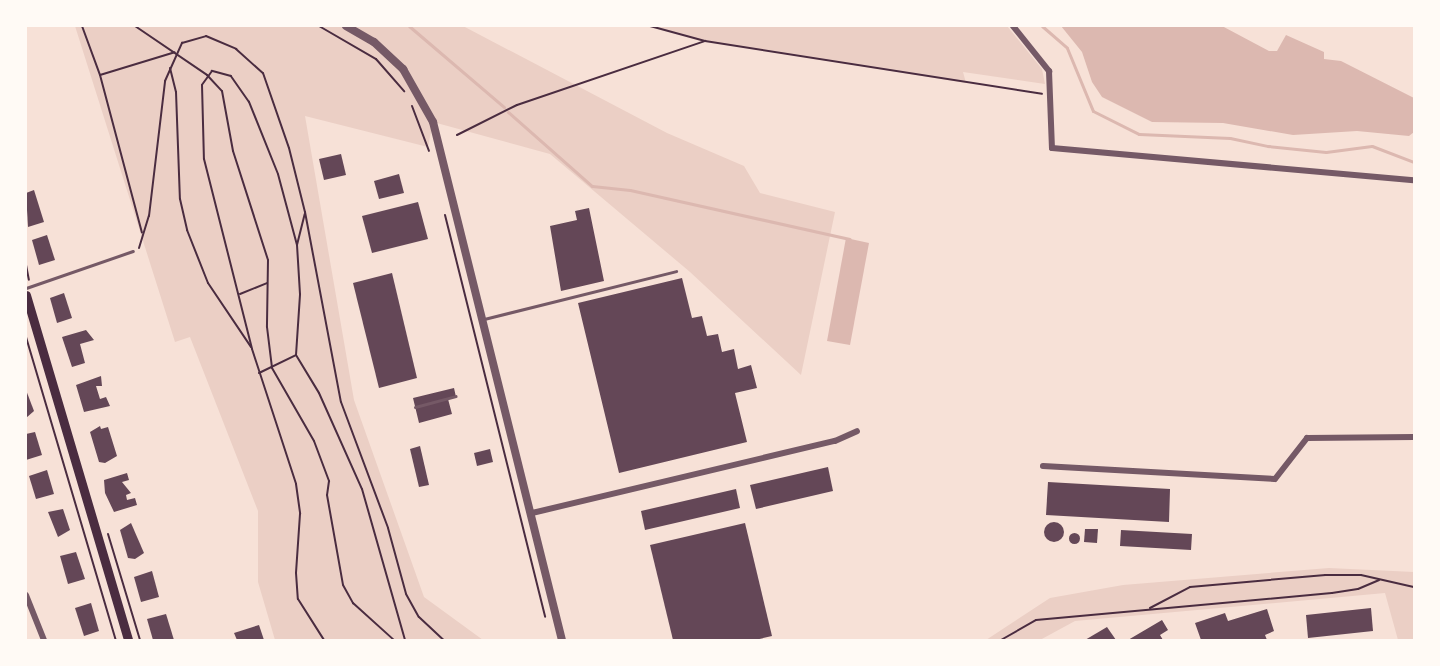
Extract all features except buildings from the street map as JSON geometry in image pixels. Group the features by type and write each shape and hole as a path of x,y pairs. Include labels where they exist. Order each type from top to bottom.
{"main road":[{"path":"26,295 28,313 128,640"}],"street":[{"path":"346,26 374,42 403,69 428,108 532,513 562,640"},
{"path":"1013,26 1049,71 1052,148 1414,180"},
{"path":"532,513 835,441 857,431"},
{"path":"1043,466 1275,479 1307,438 1414,437"},
{"path":"26,595 44,640"}],"lane":[{"path":"26,288 134,251"},
{"path":"482,320 676,272"},
{"path":"415,407 456,396"}],"path":[{"path":"82,26 100,75 143,236"},
{"path":"135,26 207,75 222,91 234,151 268,260 267,283 272,368 314,441 329,481 327,495 343,585 353,603 394,640"},
{"path":"319,26 382,66 408,96 431,156"},
{"path":"650,26 705,41 1051,95"},
{"path":"134,251 142,246 170,66 175,52 182,43 206,36 236,49 263,73 290,148 305,212 341,402 388,528 406,594 419,617 444,640"},
{"path":"457,135 517,105 705,41"},
{"path":"100,75 175,52"},
{"path":"170,66 176,92 177,167 187,230 208,283 252,349"},
{"path":"324,640 298,599 296,573 300,514 296,484 252,349 204,159 202,85 207,75 220,71 231,76 249,102 278,174 297,245 300,294 296,356 319,393 363,489 405,640"},
{"path":"444,210 546,618"},
{"path":"297,245 305,212"},
{"path":"238,295 267,283"},
{"path":"26,337 116,640"},
{"path":"260,373 296,356"},
{"path":"1150,608 1190,587 1325,575 1361,575 1414,587"},
{"path":"1001,640 1036,620 1332,593 1358,589 1379,580"}],"shaded area":[{"path":"75,26 463,26 667,133 744,166 760,193 835,212 801,375 690,272 550,154 433,122 428,147 305,116 354,400 424,597 483,640 275,640 258,582 258,511 190,337 175,342"},
{"path":"650,26 1007,26 1042,69 1045,84 963,72 966,83 705,41"},
{"path":"1061,26 1222,26 1269,51 1277,51 1286,35 1324,52 1324,59 1341,61 1414,98 1414,132 1409,136 1357,131 1293,135 1223,123 1152,122 1102,97 1092,82 1082,52"},
{"path":"846,238 869,243 850,345 827,341"},
{"path":"1329,568 1414,572 1414,639 1398,640 1385,593 1075,621 1040,640 986,640 1050,598 1123,585"}],"waterway":[{"path":"409,26 504,107"},
{"path":"1042,26 1067,48 1093,111 1139,134 1230,138 1268,146 1326,152 1372,146 1414,162"},
{"path":"508,112 592,186 630,190 850,239"}]}
